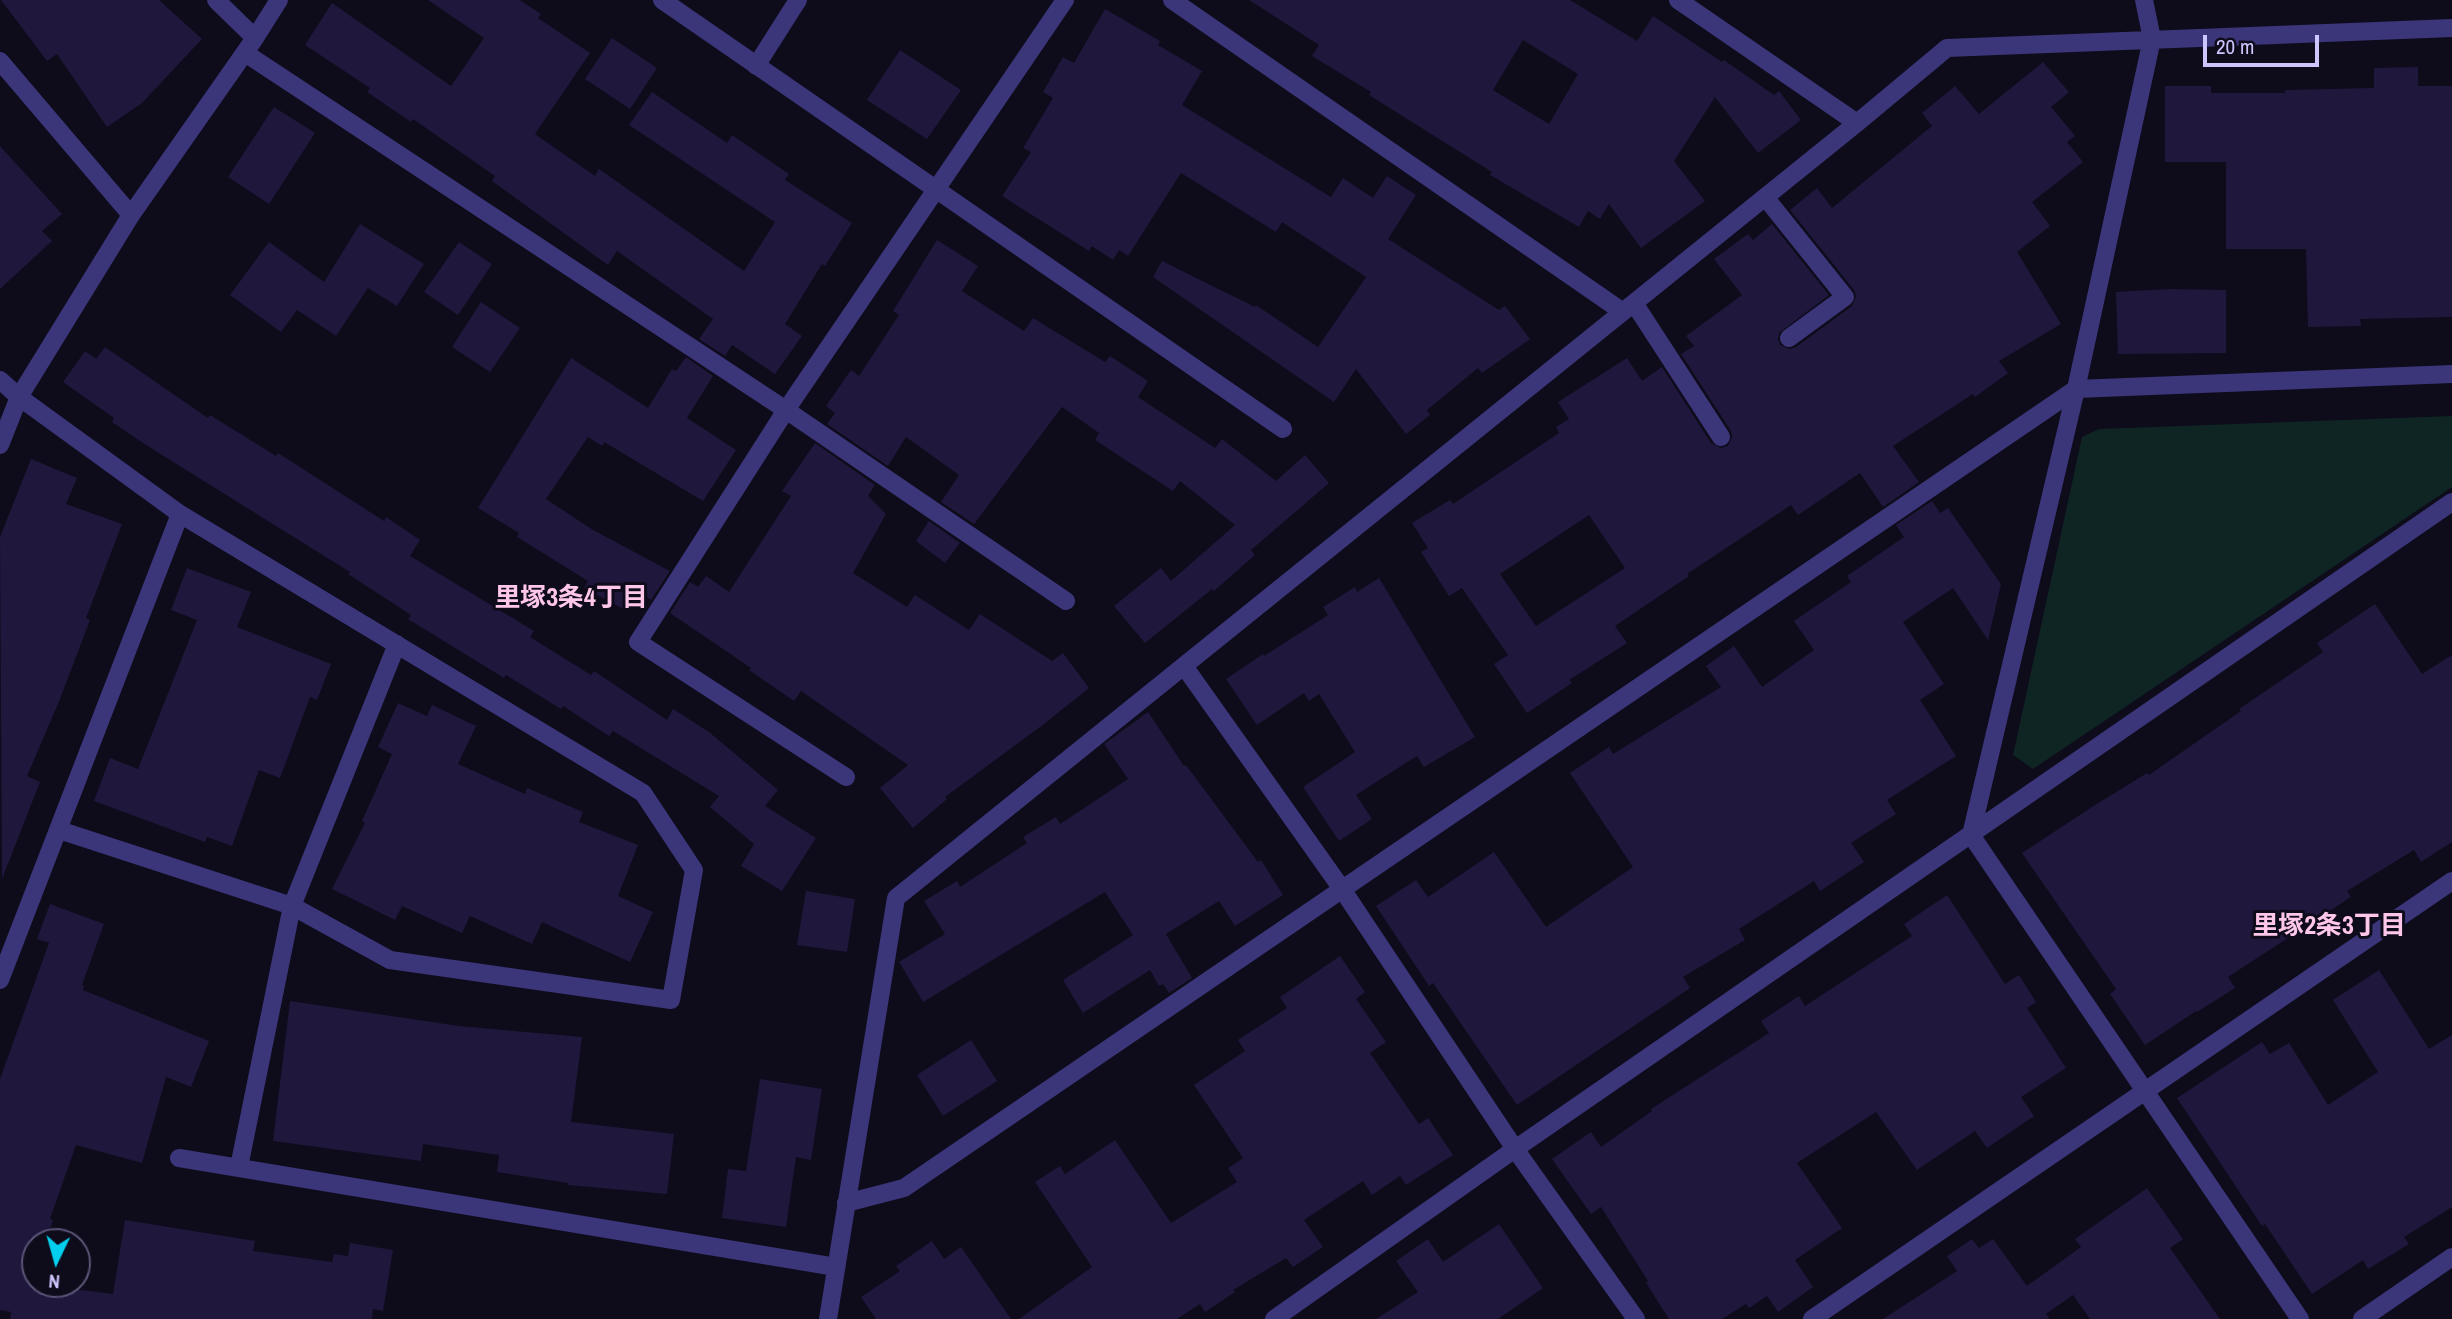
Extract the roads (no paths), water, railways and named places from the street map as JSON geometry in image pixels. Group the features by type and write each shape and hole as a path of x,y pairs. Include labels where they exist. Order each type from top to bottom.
{"street":[{"path":"216,0 250,46 1066,601"},
{"path":"0,445 19,397 131,215 250,46 279,0"},
{"path":"662,0 1283,429"},
{"path":"756,66 798,0"},
{"path":"846,777 638,642 786,410 1065,0"},
{"path":"1172,0 1628,307 1721,437"},
{"path":"1678,0 1857,123"},
{"path":"2144,0 2152,39 2077,390 1971,835 2300,1319"},
{"path":"828,1319 895,898 1947,48 2452,28"},
{"path":"0,61 131,215"},
{"path":"1765,197 1845,297 1789,338"},
{"path":"846,1203 904,1188 2077,390 2452,374"},
{"path":"0,380 19,397 180,514 643,793 694,870 671,1000 390,960 292,906 59,830"},
{"path":"1274,1319 1515,1149 2452,502"},
{"path":"0,981 180,514"},
{"path":"239,1167 292,906 397,644"},
{"path":"1184,666 1342,888 1515,1149 1636,1319"},
{"path":"1812,1319 2452,881"},
{"path":"179,1158 836,1267"},
{"path":"2362,1319 2452,1257"}],"district":[{"name":"里塚3条4丁目","path":"571,599"},
{"name":"里塚2条3丁目","path":"2329,927"}]}
